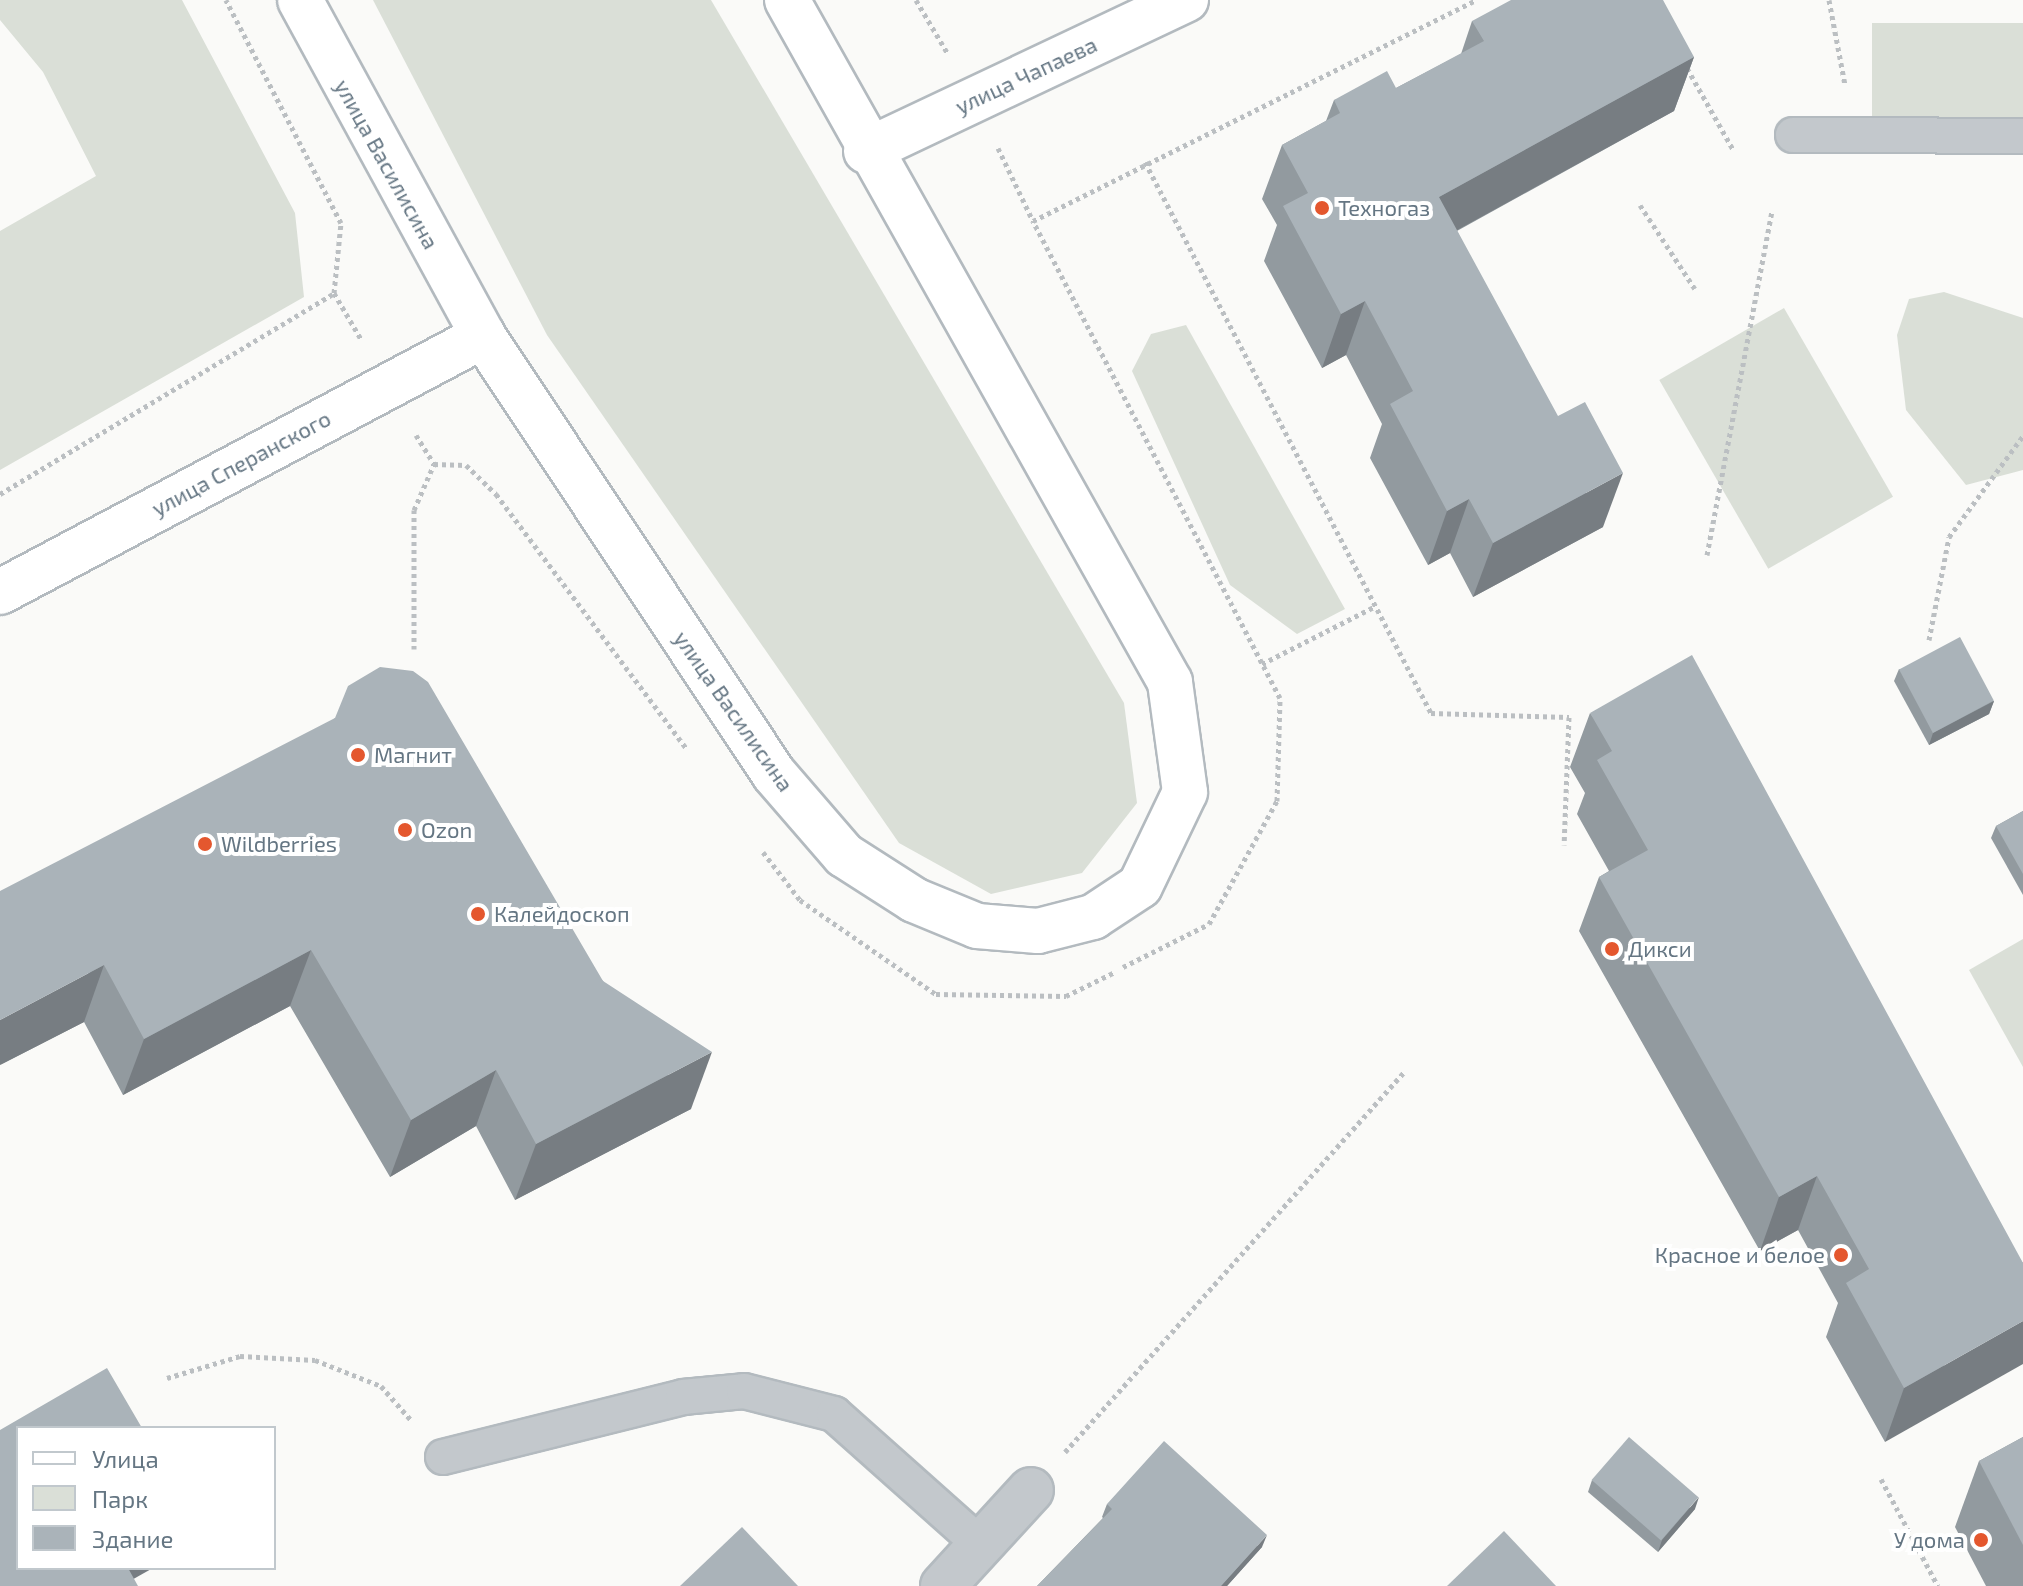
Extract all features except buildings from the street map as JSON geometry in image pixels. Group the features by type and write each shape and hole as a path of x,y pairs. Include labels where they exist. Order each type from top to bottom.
{"street":[{"name":"улица Василисина","path":"300,0 483,336 774,774 844,855 914,900 977,926 1038,931 1093,917 1140,886 1185,792 1170,682 866,151 787,0"},
{"name":"улица Чапаева","path":"866,151 1186,0"},
{"name":"улица Сперанского","path":"0,592 387,384 483,336"},
{"path":"943,1586 1031,1490"}],"lane":[{"path":"1793,135 2023,136"},
{"path":"443,1457 683,1397 744,1391 834,1414 981,1545"}],"path":[{"path":"226,0 341,223 334,293 434,464"},
{"path":"752,837 800,900 936,994 1066,996 1209,924 1277,801 1280,698 1033,221 1145,162 1476,0"},
{"path":"1793,135 1848,103 1829,0"},
{"path":"1680,55 1734,151"},
{"path":"1145,162 1431,713 1569,717 1564,845"},
{"path":"1640,205 1695,289"},
{"path":"1707,555 1772,211"},
{"path":"0,494 334,293"},
{"path":"1929,640 1949,537 2023,436"},
{"path":"414,649 414,510 434,464"},
{"path":"434,464 466,465 496,494 695,761"},
{"path":"1262,664 1374,607"},
{"path":"1031,1490 1405,1071"},
{"path":"167,1378 240,1356 315,1360 381,1386 443,1457"},
{"path":"1881,1479 1938,1586"}],"green space":[{"path":"0,0 182,0 295,213 304,297 0,470 0,231 96,176 43,72 0,20"},
{"path":"373,0 711,0 1124,703 1137,803 1082,873 991,894 899,843 547,335"},
{"path":"1872,23 2023,23 2023,127 1872,127"},
{"path":"1944,292 2023,318 2023,470 1966,485 1906,410 1897,335 1909,299"},
{"path":"1784,308 1893,497 1768,569 1659,380"},
{"path":"1186,325 1345,609 1297,634 1230,585 1132,371 1151,334"},
{"path":"2023,939 2023,1067 1969,970"}],"place":[{"name":"Техногаз","path":"1322,208"},
{"name":"Магнит","path":"358,755"},
{"name":"Ozon","path":"405,830"},
{"name":"Wildberries","path":"205,844"},
{"name":"Калейдоскоп","path":"478,914"},
{"name":"Дикси","path":"1612,949"},
{"name":"Красное и белое","path":"1841,1255"},
{"name":"У дома","path":"1981,1540"}]}
